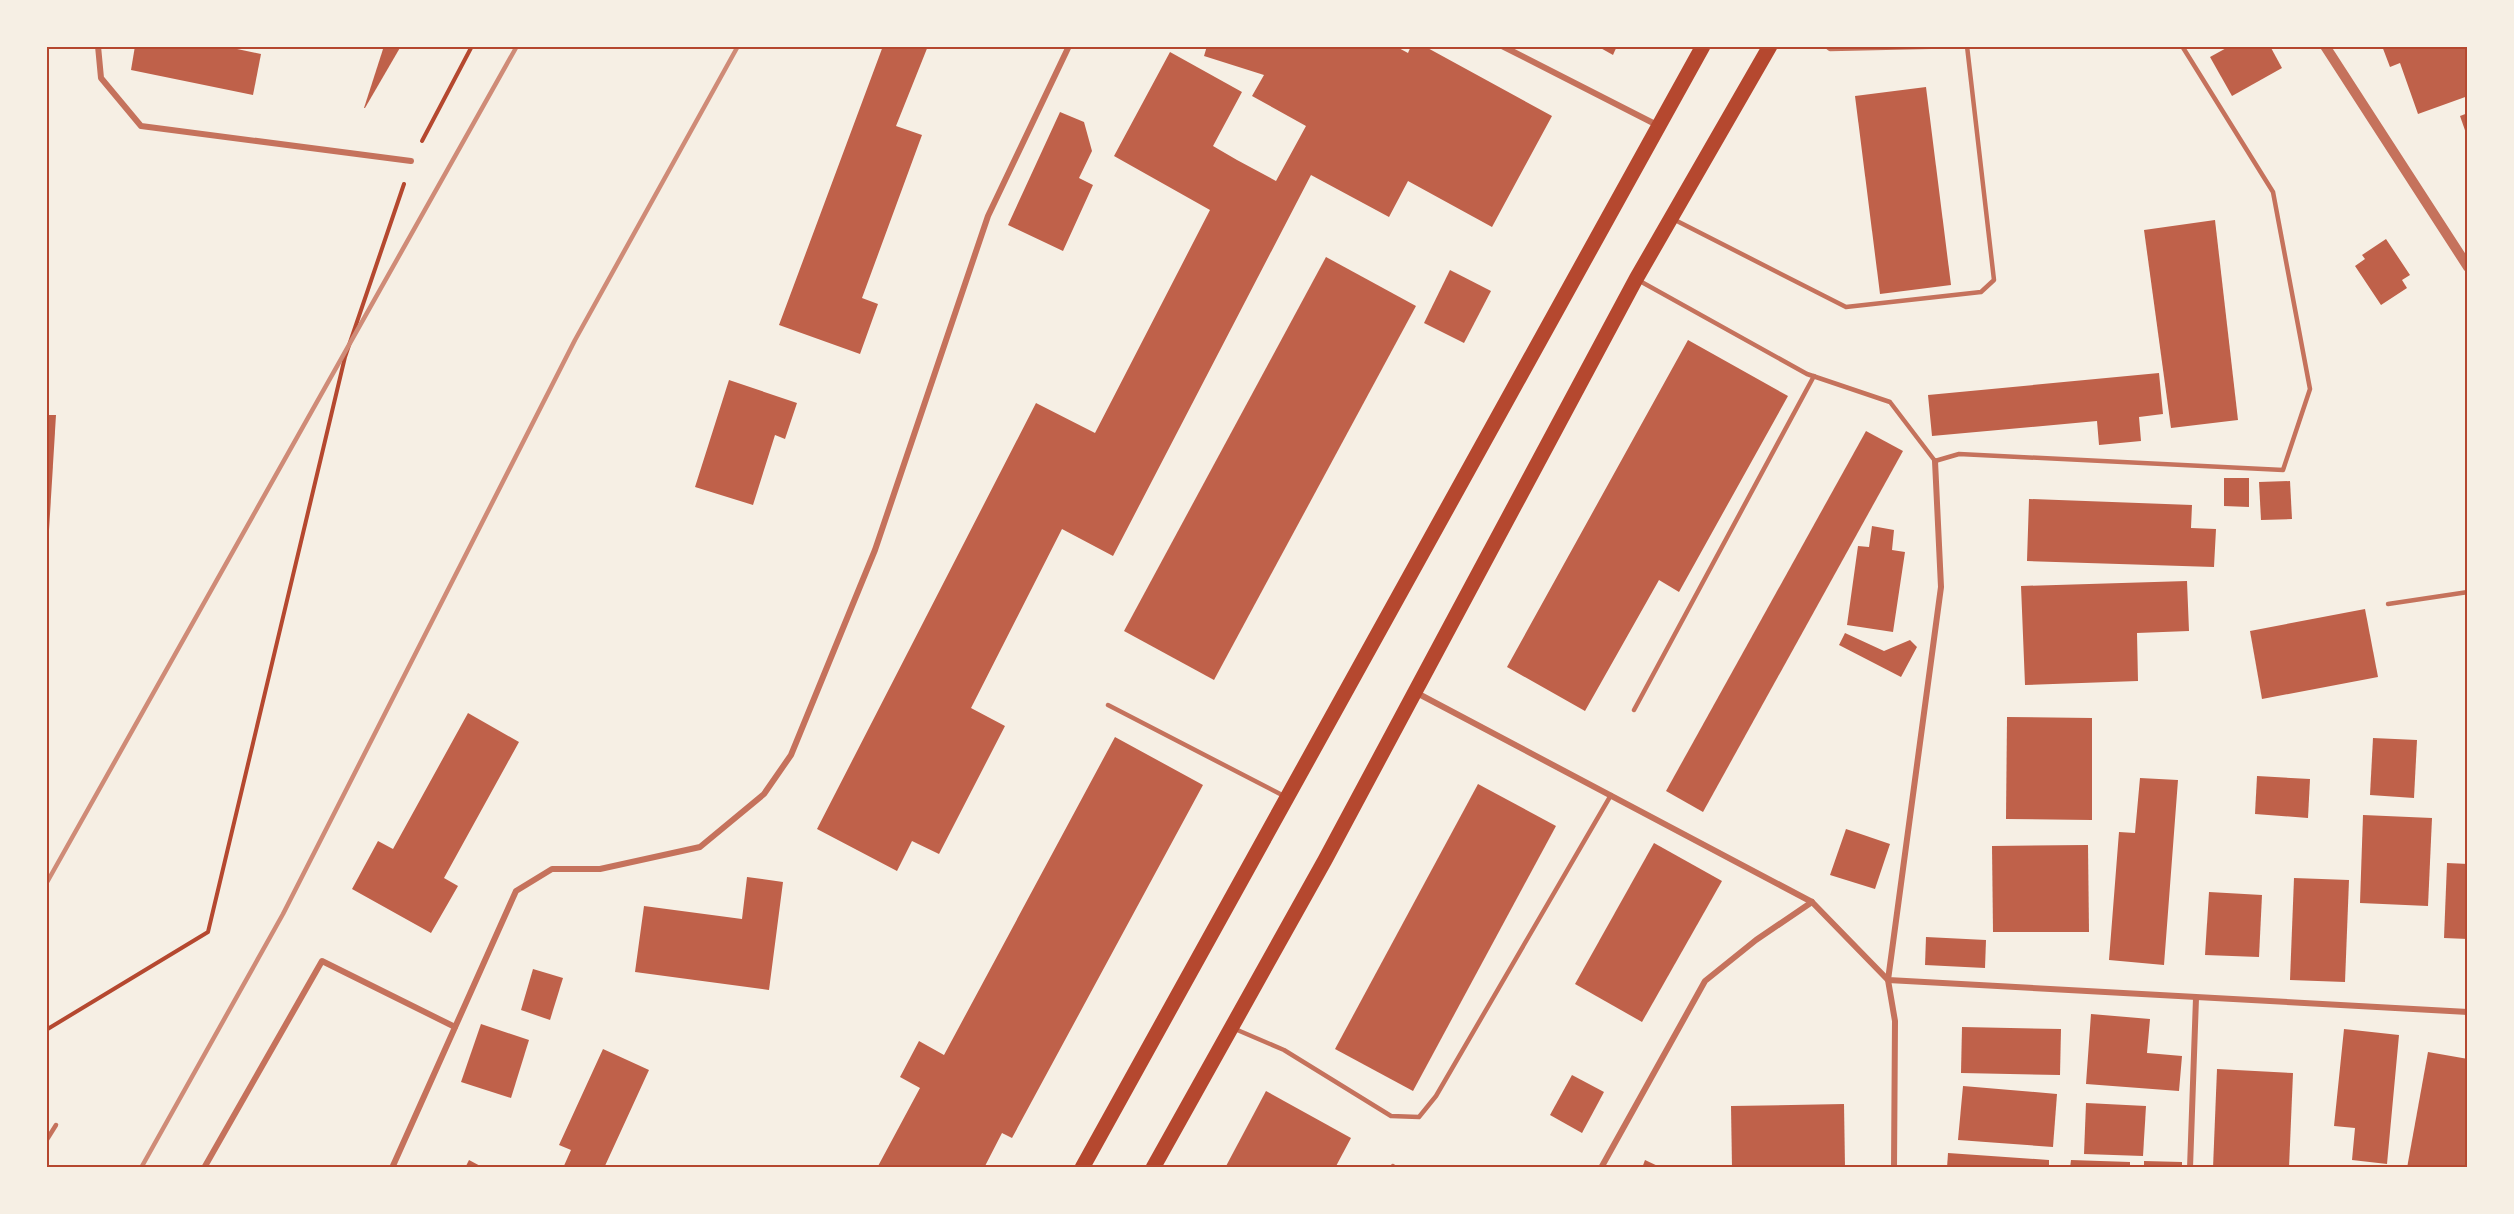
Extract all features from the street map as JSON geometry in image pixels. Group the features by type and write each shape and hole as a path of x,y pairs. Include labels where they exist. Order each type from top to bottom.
{"main road":[{"path":"1082,1167 1703,46"},
{"path":"1153,1167 1325,860 1636,279 1770,46"}],"street":[{"path":"98,46 101,78 141,126 411,161"},
{"path":"392,1167 516,891 552,869 600,869 700,847 764,794 790,755 874,550 988,216 1069,46"},
{"path":"1502,46 1660,126"},
{"path":"2325,46 2468,267"},
{"path":"1894,1167 1895,1020 1888,980 1941,587 1935,460"},
{"path":"1414,692 1812,902 1888,980 2468,1012"},
{"path":"1601,1167 1705,981 1756,940 1812,902"},
{"path":"204,1167 322,961 454,1027"},
{"path":"2190,1167 2196,998"}],"lane":[{"path":"1671,218 1846,307 1981,292 1994,280 1966,46 1830,49 1826,46"},
{"path":"1636,279 1814,376 1890,402 1935,460 1959,454 2283,470 2310,389 2273,192 2182,46"},
{"path":"1634,710 1814,376"},
{"path":"2388,604 2468,592"},
{"path":"1108,705 1286,797"},
{"path":"1230,1027 1284,1050 1391,1116 1419,1117 1436,1096 1611,795"},
{"path":"46,1141 56,1125"}],"path":[{"path":"46,1030 208,932 345,357 411,161 472,46"}],"building":[{"path":"135,46 223,46 261,54 253,95 131,70"},
{"path":"384,46 401,46 364,108"},
{"path":"883,46 928,46 896,126 922,135 862,298 878,304 860,354 779,325"},
{"path":"1207,46 1395,46 1408,53 1411,46 1424,46 1552,116 1492,227 1408,181 1389,217 1311,175 1113,556 1062,529 971,708 1005,726 939,854 912,841 897,871 817,829 1036,403 1095,433 1210,210 1114,156 1170,52 1242,92 1213,146 1237,160 1276,181 1306,126 1252,96 1264,75 1204,56"},
{"path":"1597,46 1617,46 1613,55"},
{"path":"2230,46 2270,46 2282,68 2232,96 2210,57"},
{"path":"2382,46 2465,46 2468,53 2468,96 2418,114 2400,63 2390,67"},
{"path":"1926,87 1951,285 1880,294 1855,96"},
{"path":"1060,112 1084,122 1092,151 1079,178 1093,185 1063,251 1008,225"},
{"path":"2468,113 2468,136 2467,136 2460,116"},
{"path":"2215,220 2238,420 2171,428 2144,230"},
{"path":"2386,239 2410,275 2402,280 2407,288 2381,305 2355,266 2365,259 2362,255"},
{"path":"1326,257 1416,306 1214,680 1124,631"},
{"path":"1450,270 1491,291 1464,343 1424,323"},
{"path":"1688,340 1788,396 1679,592 1659,580 1585,711 1507,667"},
{"path":"2159,373 2163,414 2139,417 2141,441 2099,445 2097,421 1932,436 1928,395"},
{"path":"729,380 797,403 785,439 775,435 753,505 695,487"},
{"path":"46,415 56,415 48,547 46,547"},
{"path":"1866,431 1903,451 1703,812 1666,791"},
{"path":"2224,478 2249,478 2249,507 2224,506"},
{"path":"2290,481 2292,519 2261,520 2259,482"},
{"path":"2029,499 2192,505 2191,528 2216,529 2214,567 2027,561"},
{"path":"1872,526 1894,530 1892,550 1905,552 1893,632 1847,625 1858,546 1869,547"},
{"path":"2187,581 2189,631 2137,633 2138,681 2025,685 2021,586"},
{"path":"2365,609 2378,677 2262,699 2250,631"},
{"path":"1845,633 1884,651 1910,640 1917,647 1901,677 1839,645"},
{"path":"468,713 519,742 444,878 458,886 431,933 352,889 378,841 393,849"},
{"path":"2007,717 2092,718 2092,820 2006,819"},
{"path":"1115,737 1203,785 1012,1138 1002,1133 984,1168 877,1168 920,1088 900,1077 919,1041 944,1055"},
{"path":"2373,738 2417,740 2414,798 2370,795"},
{"path":"2257,776 2310,779 2308,818 2255,814"},
{"path":"2140,778 2178,780 2164,965 2109,960 2119,832 2135,833"},
{"path":"1478,784 1556,826 1413,1091 1335,1049"},
{"path":"2363,815 2432,818 2428,906 2360,903"},
{"path":"1846,829 1890,844 1875,889 1830,875"},
{"path":"1654,843 1722,881 1642,1022 1575,984"},
{"path":"2088,845 2089,932 1993,932 1992,846"},
{"path":"2447,863 2468,864 2468,939 2444,938"},
{"path":"747,877 783,882 769,990 635,972 644,906 742,919"},
{"path":"2294,878 2349,880 2345,982 2290,980"},
{"path":"2209,892 2262,895 2259,957 2205,955"},
{"path":"1926,937 1986,940 1985,968 1925,965"},
{"path":"533,969 563,978 550,1020 521,1010"},
{"path":"2091,1014 2150,1019 2147,1053 2182,1056 2179,1091 2086,1084"},
{"path":"481,1024 529,1040 511,1098 461,1082"},
{"path":"1962,1027 2061,1029 2060,1075 1961,1073"},
{"path":"2344,1029 2399,1035 2387,1164 2352,1160 2355,1128 2334,1126"},
{"path":"603,1049 649,1070 604,1168 563,1168 571,1150 559,1145"},
{"path":"2428,1052 2468,1059 2468,1168 2407,1168"},
{"path":"2217,1069 2293,1073 2289,1168 2213,1168"},
{"path":"1572,1075 1604,1092 1582,1133 1550,1115"},
{"path":"1963,1086 2057,1094 2053,1147 1958,1140"},
{"path":"1266,1091 1351,1138 1335,1168 1225,1168"},
{"path":"2086,1103 2146,1106 2143,1156 2084,1154"},
{"path":"1844,1104 1845,1168 1732,1168 1731,1106"},
{"path":"1948,1153 2049,1160 2049,1168 1947,1168"},
{"path":"469,1160 484,1168 465,1168"},
{"path":"1645,1160 1662,1168 1642,1168"},
{"path":"2071,1160 2130,1162 2130,1168 2070,1168"},
{"path":"2144,1161 2182,1162 2182,1168 2144,1168"}],"railway":[{"path":"46,884 517,46"},
{"path":"141,1168 283,914 575,340 738,46"}]}
